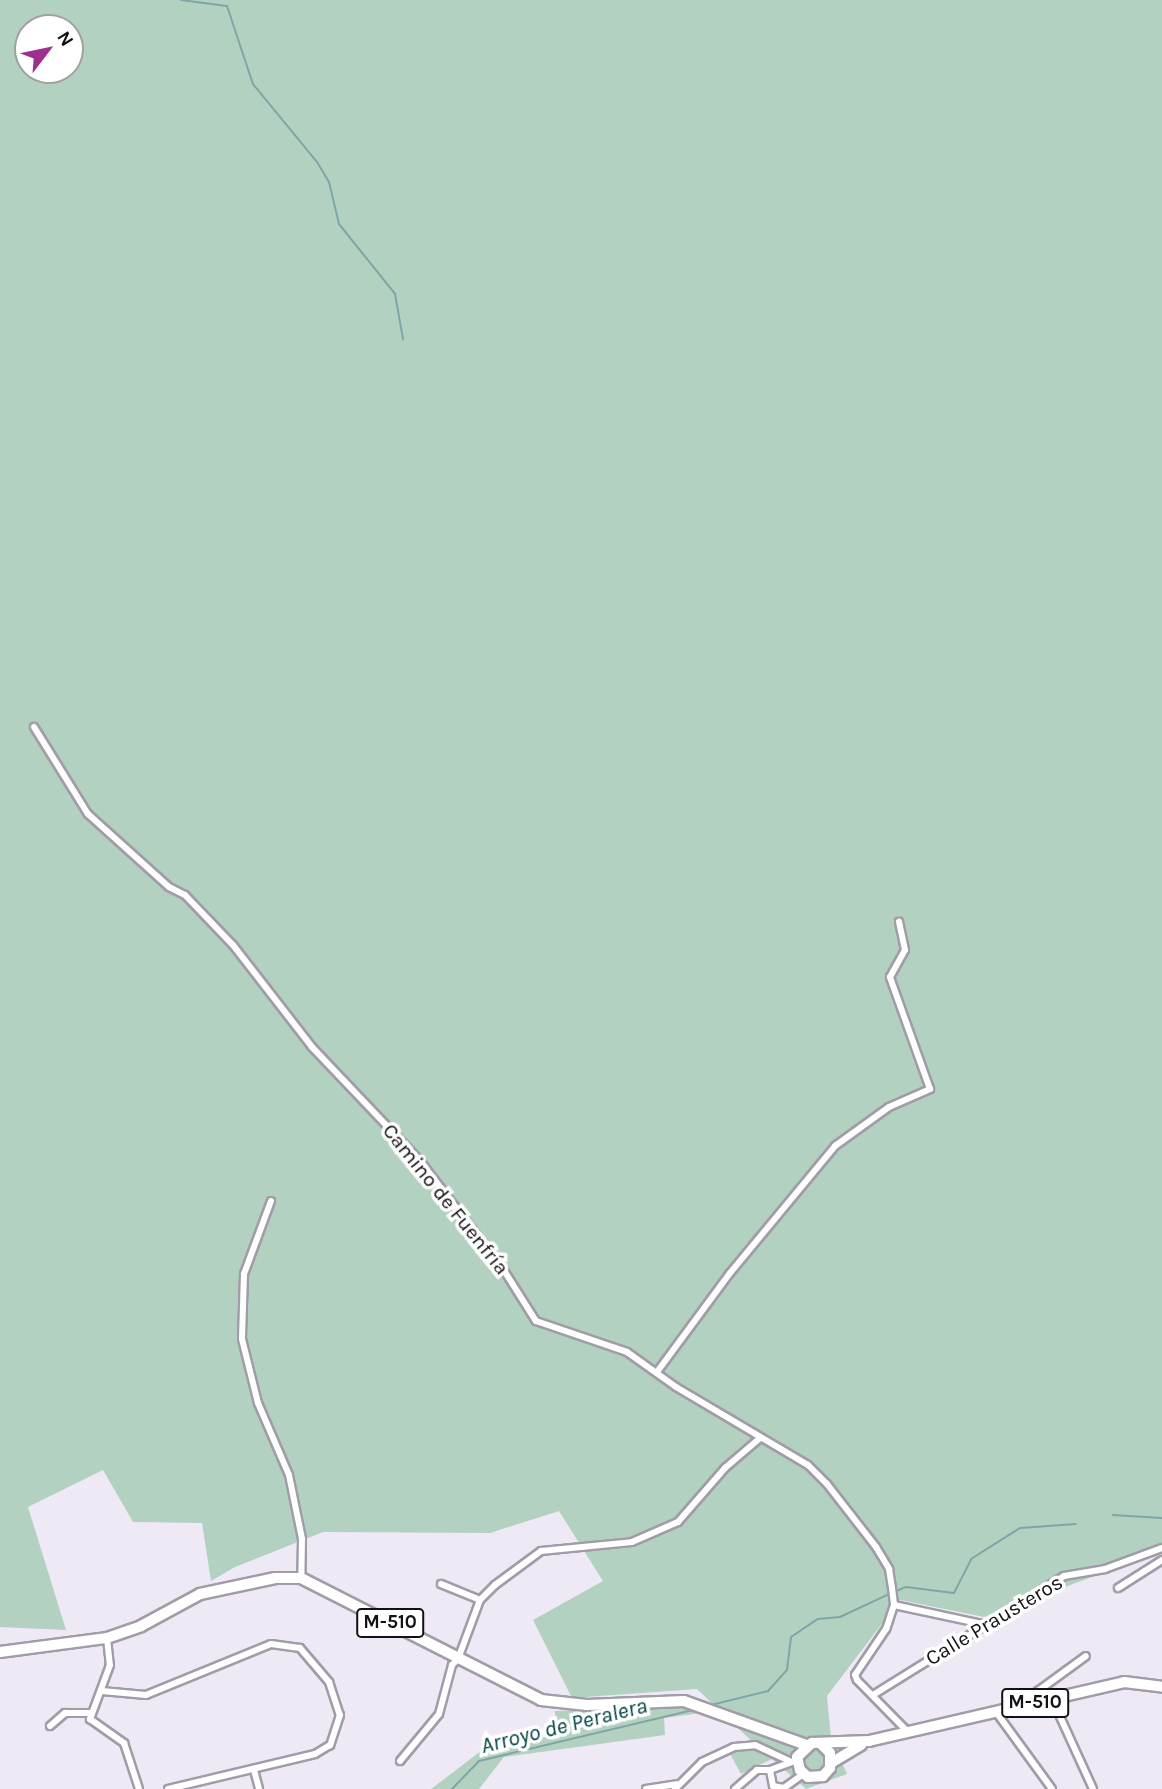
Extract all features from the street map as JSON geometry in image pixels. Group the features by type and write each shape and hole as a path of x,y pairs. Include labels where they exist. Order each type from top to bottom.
{"main road":[{"path":"0,1652 107,1638 141,1626 200,1594 275,1578 301,1578"},
{"name":"M-510","path":"301,1578 522,1692 556,1703 684,1702 780,1734 798,1755 803,1774 823,1776 841,1753 869,1741"},
{"name":"M-510","path":"798,1755 822,1745 869,1741 1124,1682 1162,1687"},
{"path":"822,1745 830,1752 831,1763"}],"street":[{"name":"Camino de Fuenfría","path":"34,727 88,814 169,887 185,895 233,945 312,1047 421,1162 537,1321 627,1352 759,1439 808,1465 827,1484 876,1547 889,1569 894,1601"},
{"path":"657,1372 730,1273 835,1146 889,1107 930,1089 890,977 905,950 899,922"},
{"path":"271,1201 244,1274 242,1339 258,1403 289,1475 302,1539 301,1578"},
{"path":"400,1761 439,1714 452,1665 458,1659 480,1600 541,1551 632,1542 678,1522 724,1468 759,1439"},
{"name":"Calle Prausteros","path":"873,1695 983,1624 1031,1600 1064,1576 1105,1569 1162,1548"},
{"path":"1118,1588 1162,1560"},
{"path":"441,1584 480,1600"},
{"path":"908,1732 855,1675 886,1629 894,1601 983,1624"},
{"path":"89,1713 102,1691 110,1665 107,1638"},
{"path":"102,1691 146,1695 271,1644 300,1648 312,1657 339,1706 334,1739 314,1754 168,1789"},
{"path":"1086,1656 1038,1691 1048,1700 1093,1789"},
{"path":"996,1712 1052,1789"},
{"path":"51,1726 65,1713 89,1713"},
{"path":"89,1713 98,1728 124,1743 139,1789"},
{"path":"646,1789 676,1786 708,1758 734,1746 755,1745 774,1753 798,1755"},
{"path":"774,1753 772,1788 784,1788 803,1774"},
{"path":"735,1789 757,1770 772,1768 798,1755"},
{"path":"254,1770 260,1789"}],"green space":[{"path":"0,0 1162,0 1162,1551 984,1617 900,1600 827,1696 831,1738 847,1774 806,1789 772,1759 741,1774 729,1752 761,1750 697,1689 572,1698 533,1620 603,1581 559,1511 490,1533 323,1532 235,1567 211,1581 202,1523 133,1522 103,1470 28,1507 66,1630 0,1627"},
{"path":"675,1705 701,1713 664,1718 665,1735 504,1757 479,1789 431,1789 498,1738 555,1737 555,1711"}],"waterway":[{"path":"181,0 227,6 253,84 317,162 329,182 339,224 395,294 403,339"},
{"path":"1113,1515 1162,1518"},
{"path":"894,1592 906,1587 954,1593 971,1559 1020,1528 1076,1524"},
{"path":"711,1705 768,1691 787,1670 791,1637 818,1619 840,1617 889,1594"},
{"name":"Arroyo de Peralera","path":"452,1789 479,1761 693,1710"}]}
